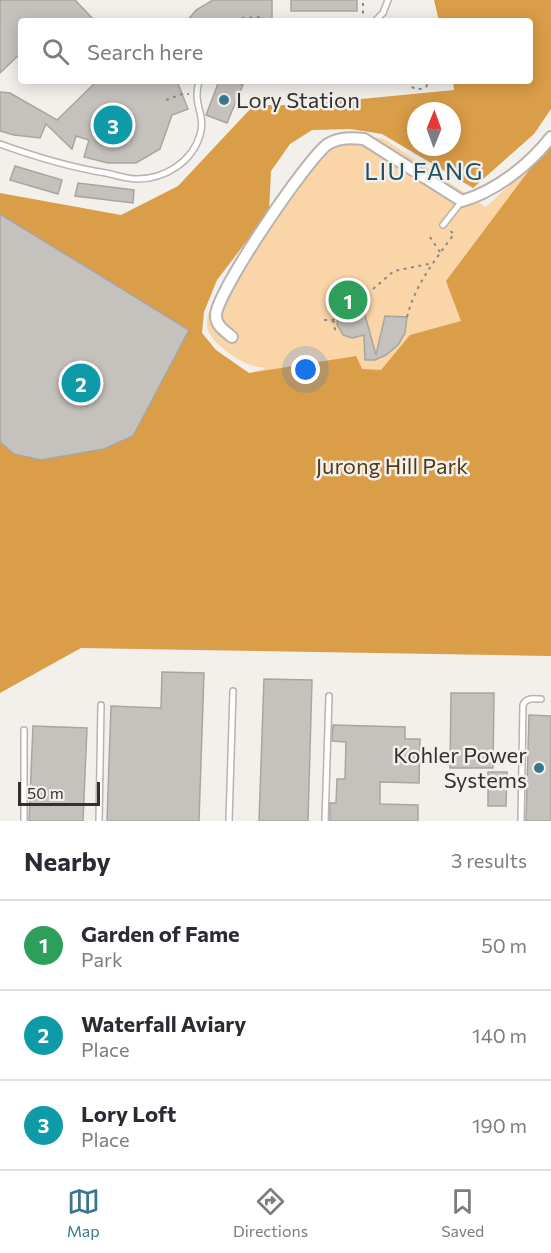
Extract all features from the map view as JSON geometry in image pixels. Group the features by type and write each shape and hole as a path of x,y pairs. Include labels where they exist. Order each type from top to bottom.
{"street":[{"path":"232,337 219,326 216,317 217,307 228,284 299,177 315,156 328,144 348,138 364,139 462,201 478,196 514,174 551,137"}],"lane":[{"path":"378,18 383,13 388,0"},
{"path":"0,144 66,166 137,179 155,176 185,161 194,150 201,133 202,114 196,96 198,84"},
{"path":"443,225 462,201"},
{"path":"229,821 233,691"},
{"path":"325,821 329,696"},
{"path":"521,821 524,702 530,699 541,699"},
{"path":"99,821 101,705"},
{"path":"24,730 24,821"}],"path":[{"path":"363,0 363,18"},
{"path":"240,18 263,18"},
{"path":"409,84 418,90 428,84"},
{"path":"166,100 187,93 196,96"},
{"path":"407,317 412,299 440,252 454,234 443,225"},
{"path":"430,237 440,252"},
{"path":"373,289 394,271 433,263"},
{"path":"333,320 345,305 358,304"},
{"path":"324,320 333,320"},
{"path":"333,320 336,333"}],"green space":[{"name":"Jurong Hill Park","path":"434,0 551,0 551,109 534,134 473,188 419,156 461,156 461,102 407,102 407,149 382,134 350,129 312,130 290,144 271,171 269,212 217,280 204,312 202,333 216,350 249,373 356,356 362,369 381,370 410,335 461,321 446,281 551,141 551,656 81,648 0,693 0,442 14,454 41,460 104,449 133,436 189,330 0,214 0,193 121,215 178,186 254,105 299,105 454,90 453,84 533,84 533,18 438,18"},
{"name":"Jurong Hill Park","path":"352,133 384,139 486,207 539,157 551,632 121,490 249,373 266,368 247,364 212,338 207,325 209,311 215,296 234,266 275,212 294,174 307,157 331,141"}],"building":[{"path":"0,0 75,0 92,18 18,18 18,56 0,73"},
{"path":"213,0 272,0 272,18 189,18 196,10"},
{"path":"291,0 357,0 357,11 291,11"},
{"path":"94,84 178,84 188,109 172,115 160,149 136,163 108,163 84,157 89,140 76,136 72,149 46,124 40,138 0,131 0,92 10,93 57,120"},
{"name":"Lory Station","path":"218,84 243,85 227,123 206,115"},
{"path":"15,166 62,180 58,194 10,180"},
{"path":"78,183 134,190 133,203 75,196"},
{"path":"0,214 189,330 133,436 104,449 41,460 14,454 0,442"},
{"path":"352,307 361,310 365,315 376,355 385,316 407,317 405,333 398,345 386,355 375,360 365,360 364,335 352,338 343,335 337,324 338,317 343,310"},
{"path":"162,672 204,673 199,821 107,821 111,706 161,708"},
{"path":"264,679 312,680 308,821 259,821"},
{"path":"451,693 494,693 493,768 450,768"},
{"name":"Kohler Power Systems","path":"529,715 551,716 551,821 526,821"},
{"path":"333,725 405,727 405,739 420,739 419,783 380,782 380,804 418,805 418,821 330,821 330,803 336,803 337,779 345,779 346,742 332,741"},
{"path":"33,726 87,728 83,821 29,821"},
{"path":"488,772 507,772 506,806 488,806"}],"place":[{"name":"Lory Station","path":"224,100"},
{"name":"Lory Loft","path":"113,125"},
{"name":"Garden of Fame","path":"348,300"},
{"name":"Waterfall Aviary","path":"81,383"},
{"name":"Kohler Power Systems","path":"539,768"}],"district":[{"name":"LIU FANG","path":"424,172"}]}
